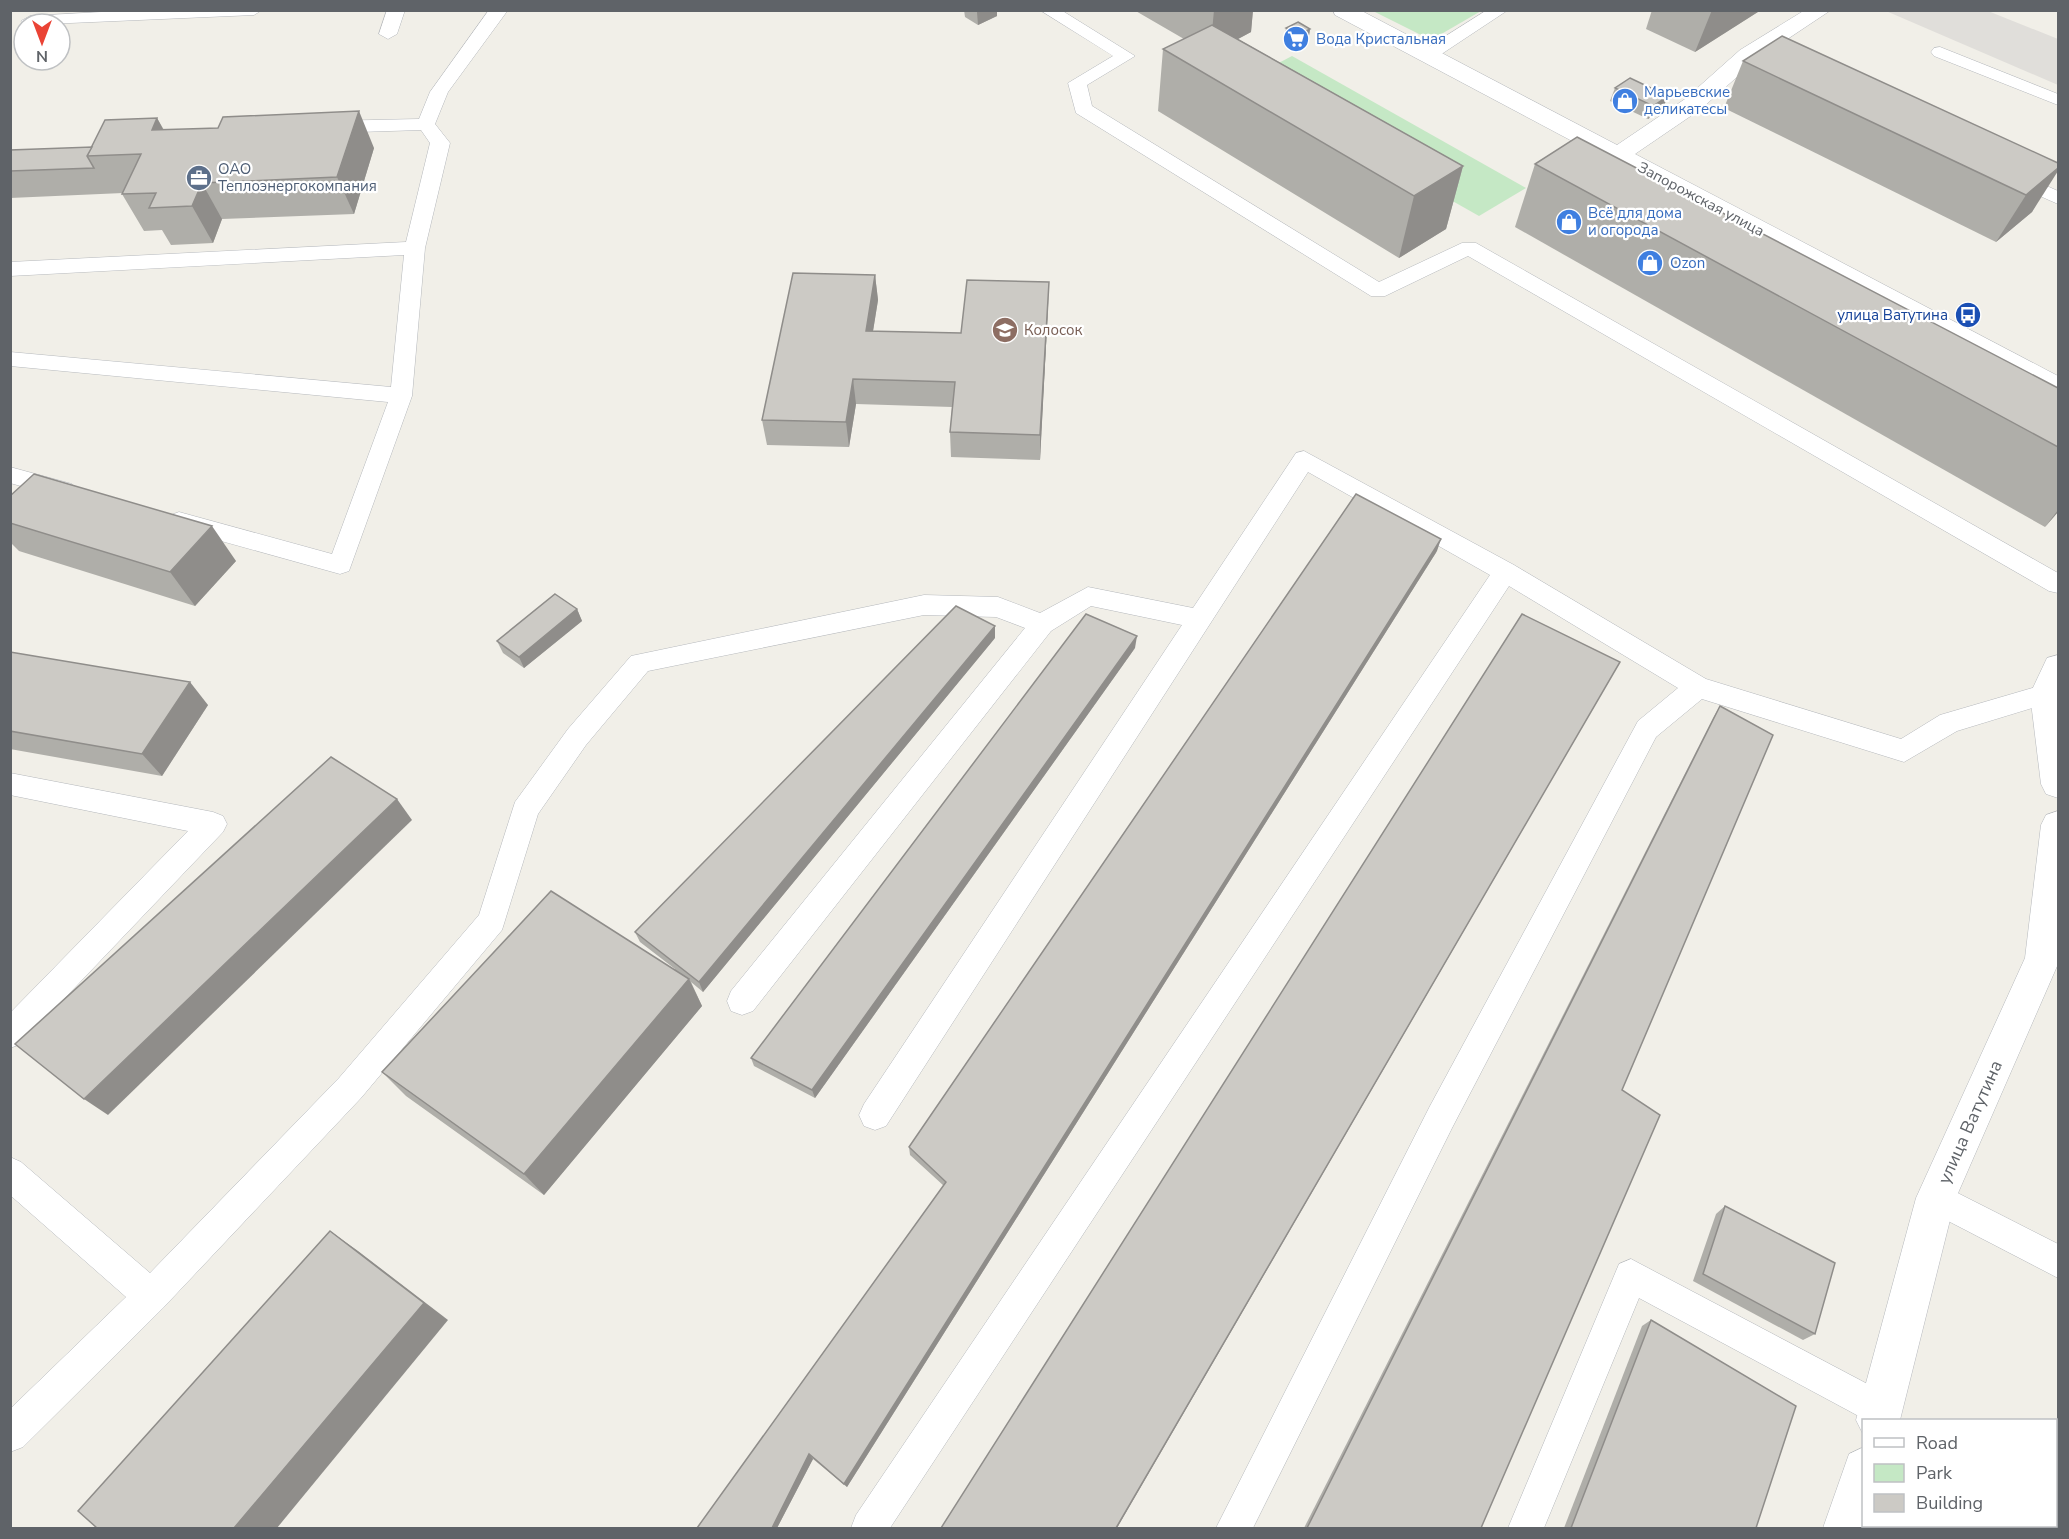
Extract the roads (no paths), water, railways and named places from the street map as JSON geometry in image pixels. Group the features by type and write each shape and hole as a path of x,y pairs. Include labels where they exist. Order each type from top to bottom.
{"street":[{"name":"Запорожская улица","path":"1343,10 2058,387"},
{"path":"1618,155 1693,104 1748,55 1821,10"},
{"path":"2052,680 2058,784"},
{"name":"улица Ватутина","path":"1880,1415 1936,1198 2050,962 2058,825"},
{"path":"1845,1528 1862,1472"}],"lane":[{"path":"72,19 254,10"},
{"path":"388,34 396,10"},
{"path":"1048,10 1126,56 1077,83 1083,109 1378,291 1469,248 2058,584"},
{"path":"1428,55 1500,10"},
{"path":"426,124 439,92 492,11"},
{"path":"1940,52 2058,100"},
{"path":"1748,55 1769,65"},
{"path":"326,127 426,124"},
{"path":"158,515 340,565 400,396 415,248 440,143 426,124"},
{"path":"1994,168 2058,198"},
{"path":"10,269 415,248"},
{"path":"10,359 400,396"},
{"path":"875,1115 1304,459 1505,572 1698,687 1904,751 1949,723 2052,680"},
{"path":"10,475 90,497"},
{"path":"869,1528 1505,572"},
{"path":"742,1001 1042,624 1088,596 1199,619"},
{"path":"10,1434 151,1296 350,1088 492,921 525,810 577,737 639,663 924,605 998,607 1042,624"},
{"path":"1234,1528 1441,1117 1647,729 1698,687"},
{"path":"10,784 213,824 10,1035"},
{"path":"10,1173 151,1296"},
{"path":"1936,1198 2058,1262"},
{"path":"1526,1528 1631,1276 1880,1415"}],"place":[{"name":"Вода Кристальная","path":"1296,39"},
{"name":"Марьевские деликатесы","path":"1625,101"},
{"name":"ОАО Теплоэнергокомпания","path":"199,178"},
{"name":"Всё для дома и огорода","path":"1569,222"},
{"name":"Ozon","path":"1650,263"},
{"name":"улица Ватутина","path":"1968,315"},
{"name":"Колосок","path":"1005,330"}]}
